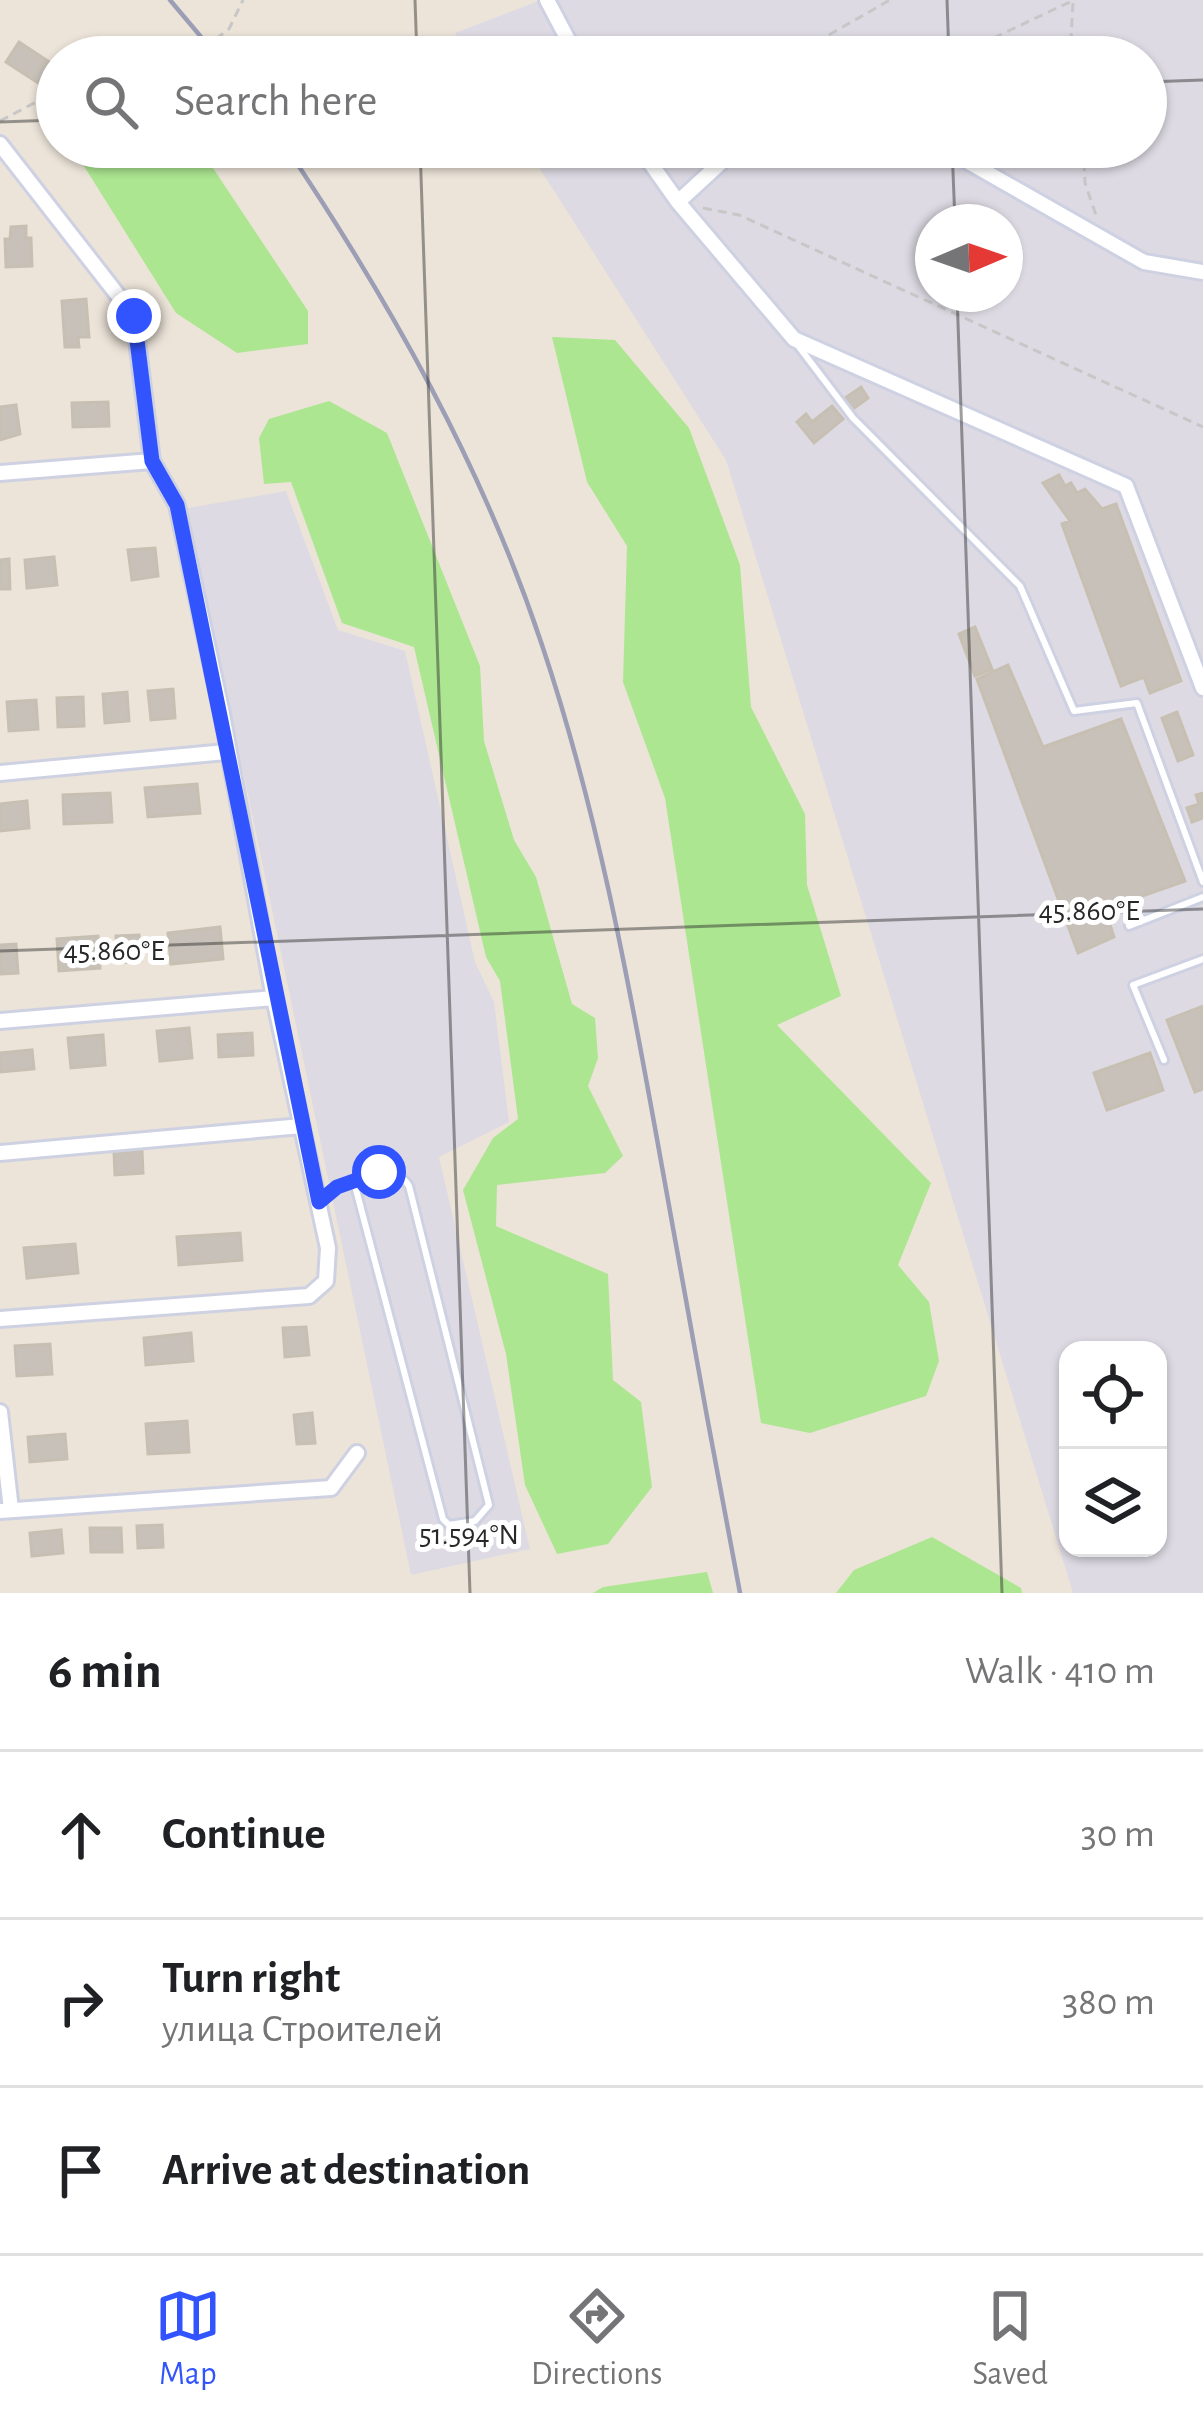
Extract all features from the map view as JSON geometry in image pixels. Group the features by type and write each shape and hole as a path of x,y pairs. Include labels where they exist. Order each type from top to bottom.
{"street":[{"path":"547,0 566,36"},
{"path":"0,144 134,316 152,461 177,505 328,1248 326,1281 309,1296 0,1319"},
{"path":"654,168 794,339 1126,486 1203,688"},
{"path":"678,202 715,168"},
{"path":"980,168 1144,262 1203,272"},
{"path":"0,473 152,461"},
{"path":"0,773 226,752"},
{"path":"0,1021 274,998"},
{"path":"0,1153 302,1126"},
{"path":"0,1412 6,1510 332,1488 357,1453"}],"lane":[{"path":"794,339 853,418 1020,586 1074,711 1137,703 1203,883"},
{"path":"1130,926 1203,897"},
{"path":"1164,1060 1133,985 1203,959"},
{"path":"319,1202 337,1187 354,1182 392,1171 410,1186 489,1504 476,1521 449,1525 443,1519 354,1182"}],"path":[{"path":"220,36 229,29 243,0"},
{"path":"827,36 890,0"},
{"path":"998,36 1074,0 1071,36"},
{"path":"0,121 36,102"},
{"path":"661,177 667,168"},
{"path":"1084,168 1084,183 1103,236"},
{"path":"678,202 739,215 1203,427"}],"shaded area":[{"path":"541,0 1203,0 1203,1593 1073,1593 1062,1557 1167,1557 1167,1341 1059,1341 1059,1547 726,460 539,168 1167,168 1167,36 455,33"},
{"path":"286,491 338,630 405,651 475,962 494,1002 509,1122 439,1157 530,1549 411,1575 188,508"}],"green space":[{"path":"85,168 213,168 308,311 308,344 237,353 176,313"},
{"path":"552,337 615,340 689,428 740,565 751,707 805,814 807,885 841,996 777,1025 931,1183 898,1265 929,1302 939,1361 926,1396 810,1433 761,1423 665,798 623,682 627,546 587,482"},
{"path":"329,401 387,433 480,666 484,741 514,840 536,877 572,1004 595,1018 598,1058 588,1086 623,1156 605,1173 497,1185 496,1226 608,1274 613,1380 641,1402 652,1487 608,1544 557,1554 525,1485 506,1354 463,1190 493,1138 518,1119 500,981 486,957 414,647 342,623 291,482 264,484 259,438 269,419"},
{"path":"932,1537 1021,1588 1022,1593 836,1593 854,1570"},
{"path":"707,1572 713,1593 593,1593 603,1587"}],"building":[{"path":"19,42 36,53 36,82 6,62"},
{"path":"26,226 32,266 6,267 5,239 10,239 11,227"},
{"path":"86,299 89,337 78,337 79,347 65,347 62,301"},
{"path":"861,387 868,398 853,409 845,398"},
{"path":"108,402 109,426 73,427 72,403"},
{"path":"16,405 20,434 0,440 0,407"},
{"path":"832,406 843,419 814,443 797,422 806,414 812,422"},
{"path":"1059,475 1077,493 1085,489 1102,509 1116,504 1181,681 1150,693 1144,677 1121,686 1062,524 1070,521 1043,483"},
{"path":"155,548 158,576 132,580 128,550"},
{"path":"54,557 57,585 27,588 25,560"},
{"path":"9,559 10,589 0,589 0,560"},
{"path":"975,627 992,669 975,676 959,634"},
{"path":"1008,665 1043,747 1121,719 1185,881 1105,909 1114,937 1078,953 977,679"},
{"path":"173,689 175,718 151,720 148,691"},
{"path":"127,692 129,721 105,723 103,694"},
{"path":"83,697 84,726 58,727 57,698"},
{"path":"36,700 38,729 9,731 7,702"},
{"path":"1177,712 1193,755 1178,761 1162,718"},
{"path":"197,784 200,813 148,817 145,788"},
{"path":"110,793 112,822 64,824 63,795"},
{"path":"1203,793 1203,818 1192,822 1187,808 1199,804 1196,795"},
{"path":"27,801 29,828 0,831 0,804"},
{"path":"220,927 223,959 171,964 168,933"},
{"path":"139,935 141,961 117,963 116,936"},
{"path":"98,936 100,968 59,971 57,939"},
{"path":"16,944 18,973 0,974 0,945"},
{"path":"1203,1006 1203,1089 1195,1092 1167,1020"},
{"path":"189,1028 192,1058 160,1061 157,1031"},
{"path":"252,1033 253,1055 219,1057 218,1035"},
{"path":"103,1035 105,1065 71,1068 68,1038"},
{"path":"32,1050 34,1069 0,1072 0,1053"},
{"path":"1150,1053 1163,1090 1107,1110 1094,1073"},
{"path":"142,1150 143,1173 115,1175 114,1152"},
{"path":"240,1233 242,1260 179,1265 177,1237"},
{"path":"75,1244 78,1273 27,1278 24,1248"},
{"path":"306,1327 309,1355 285,1357 283,1328"},
{"path":"191,1333 193,1361 146,1365 144,1338"},
{"path":"50,1344 52,1374 17,1376 15,1346"},
{"path":"312,1413 315,1443 297,1444 294,1415"},
{"path":"187,1421 189,1452 148,1454 146,1424"},
{"path":"65,1434 67,1459 30,1462 28,1437"},
{"path":"162,1525 163,1547 138,1548 137,1526"},
{"path":"90,1528 121,1528 122,1552 91,1552"},
{"path":"61,1530 63,1553 32,1556 30,1533"}],"railway":[{"path":"170,0 200,36"},
{"path":"300,168 362,265 462,450 518,579 561,706 622,952 740,1593"}],"route":[{"path":"134,316 152,461 177,505 319,1202 337,1187 379,1172"}]}
